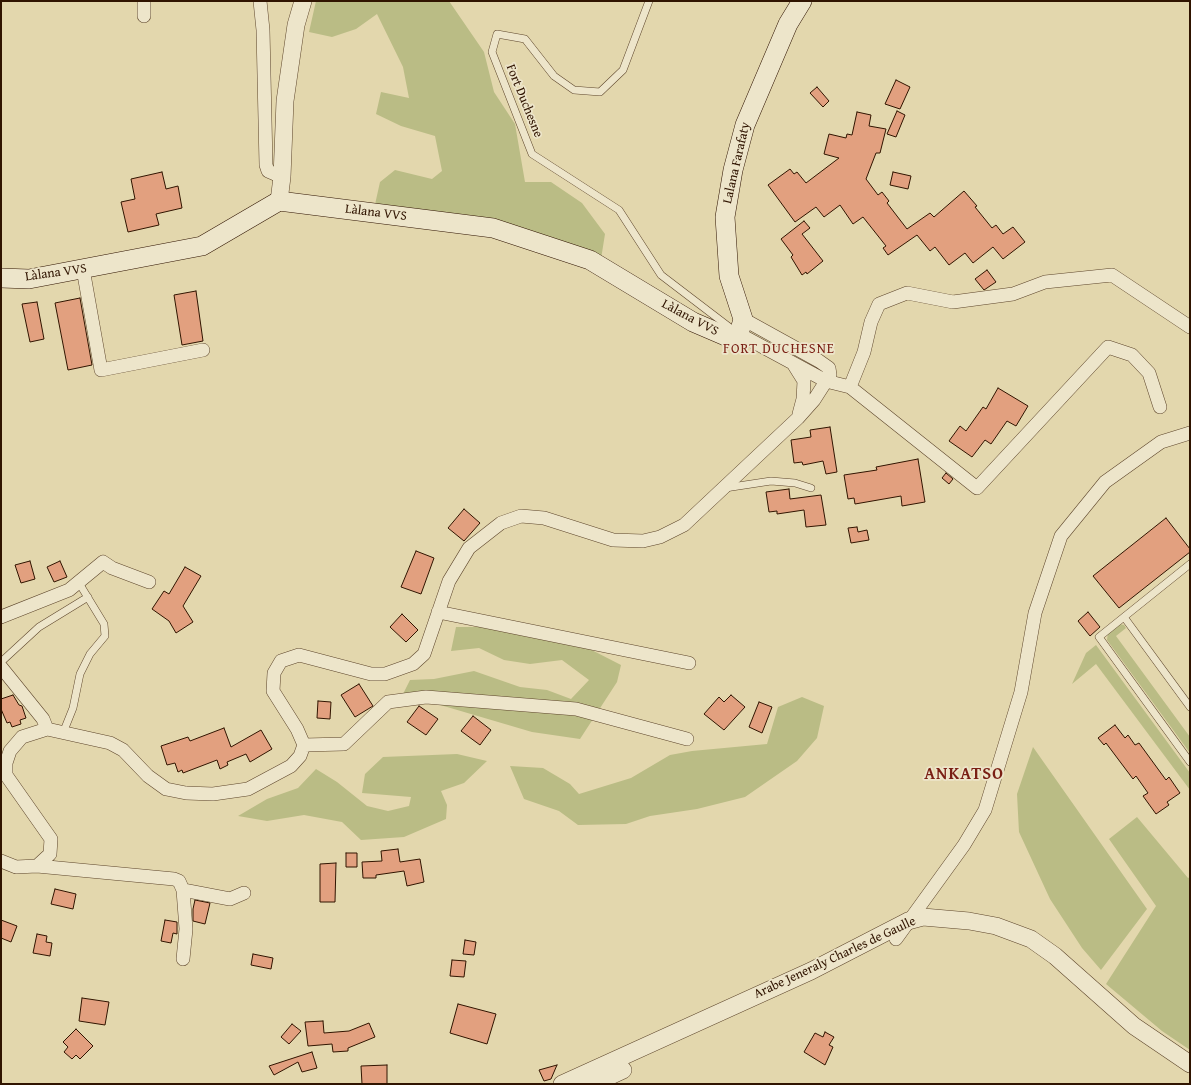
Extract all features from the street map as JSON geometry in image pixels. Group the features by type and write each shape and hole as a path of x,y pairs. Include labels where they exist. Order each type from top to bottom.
{"main road":[{"name":"Lalana Farafaty","path":"741,327 729,276 725,217 733,170 745,125 788,24 802,1"},
{"name":"Làlana VVS","path":"1,278 29,278 202,246 279,201 493,228 590,260 693,322 728,337 735,337 741,327"}],"street":[{"path":"144,1 144,16"},
{"path":"260,1 263,30 266,164 268,171 282,177"},
{"path":"279,201 282,177 285,101 296,25 302,1"},
{"path":"83,269 101,370 203,350"},
{"path":"850,387 864,352 871,322 879,304 907,293 953,302 1012,294 1045,282 1112,275 1190,327"},
{"path":"741,327 793,363 826,381 850,387 977,488 1108,347 1132,355 1150,373 1160,407"},
{"path":"37,866 50,854 51,839 4,772 10,751 22,737 47,729 110,743 123,750 148,776 166,789 186,793 213,794 248,789 291,766 300,756 304,745 297,729 273,691 274,673 281,661 299,655 371,674 385,674 414,664 424,654 449,581 469,548 500,523 521,516 544,518 613,540 643,541 660,537 684,525 798,418 814,400 830,375 829,368 819,361 741,327"},
{"path":"793,363 804,382 803,398 798,418"},
{"path":"896,939 964,845 985,810 1021,692 1034,613 1061,536 1105,482 1161,442 1190,433"},
{"path":"1,617 69,590 103,562 112,568 149,582"},
{"path":"438,612 689,664"},
{"path":"1,667 43,720 47,729"},
{"path":"304,745 344,744 388,702 426,697 576,708 687,739"},
{"path":"1,861 16,867 37,866 174,879 179,881 183,890 186,929 183,959"},
{"path":"183,890 230,899 244,893"},
{"name":"Arabe Jeneraly Charles de Gaulle","path":"562,1084 811,971 908,921 923,917 937,917"},
{"path":"937,917 996,926 1031,940 1055,956 1134,1026 1190,1064"},
{"name":"Arabe Jeneraly Charles de Gaulle","path":"593,1084 814,981 937,917"}],"lane":[{"name":"Fort Duchesne","path":"649,1 623,70 600,92 574,90 554,76 525,39 497,34 492,52 532,154 619,210 661,275 741,327"},
{"path":"723,489 771,481 795,483 811,488"},
{"path":"1190,564 1099,637 1190,762"},
{"path":"63,733 74,708 80,674 90,654 105,636 104,624 79,583"},
{"path":"1,662 39,627 88,597"},
{"path":"1124,617 1190,707"}],"green space":[{"path":"316,1 449,1 484,52 494,92 515,124 525,182 551,182 582,203 605,234 601,259 374,209 380,182 395,170 432,179 442,171 435,136 401,126 376,114 381,92 409,98 403,67 377,14 356,29 332,37 309,32"},
{"path":"1119,624 1124,625 1126,628 1116,636 1190,737 1190,753 1107,640 1108,632"},
{"path":"456,627 500,627 578,643 621,665 617,682 580,739 532,732 403,694 410,680 434,679 474,671 520,687 547,690 571,699 589,680 562,660 530,664 504,660 479,648 451,651"},
{"path":"1096,645 1190,773 1190,790 1096,664 1072,684 1086,653"},
{"path":"802,697 824,706 817,738 797,761 745,797 697,809 650,816 626,824 578,825 559,811 524,799 510,766 543,768 570,784 579,794 631,778 670,755 692,751 767,744 778,707"},
{"path":"1033,747 1147,909 1101,970 1082,948 1050,899 1019,832 1017,794"},
{"path":"457,754 487,761 464,783 441,791 447,805 446,819 404,837 361,840 342,822 304,815 267,821 238,816 267,799 298,788 316,769 337,782 367,806 388,811 409,806 411,797 362,793 365,774 383,757"},
{"path":"1137,817 1188,878 1190,877 1190,1050 1162,1031 1106,984 1156,906 1109,839"}],"building":[{"path":"896,80 910,87 900,109 885,104"},
{"path":"817,87 829,101 823,107 810,93"},
{"path":"897,111 905,115 896,137 887,134"},
{"path":"857,112 871,115 869,126 886,129 880,153 876,153 866,179 878,195 882,192 889,201 887,203 907,229 930,213 934,217 964,191 977,206 975,207 992,228 996,225 1003,234 1013,227 1025,242 1003,259 993,247 973,263 965,253 949,265 935,247 930,251 917,235 888,255 883,248 886,246 863,217 853,224 840,205 824,217 816,207 795,222 768,185 790,169 794,174 797,172 806,183 839,158 824,154 829,134 846,138 847,134 852,135"},
{"path":"162,172 166,189 178,186 182,208 156,214 159,225 128,232 121,202 135,199 131,179"},
{"path":"893,172 911,176 908,189 890,185"},
{"path":"804,221 810,228 802,234 823,261 807,274 806,272 802,275 791,257 793,255 781,239"},
{"path":"987,270 996,282 984,290 975,279"},
{"path":"196,291 203,341 182,345 174,295"},
{"path":"80,298 92,365 68,370 55,303"},
{"path":"37,302 44,339 30,342 22,304"},
{"path":"998,388 1028,406 1016,426 1007,421 991,444 985,440 972,457 949,441 960,426 966,431 983,407 986,409"},
{"path":"830,427 837,472 826,474 823,461 803,465 802,462 794,463 791,440 811,437 810,430"},
{"path":"918,459 925,502 902,506 901,496 855,504 854,498 848,499 844,475 877,470 876,467"},
{"path":"946,473 953,479 949,484 942,478"},
{"path":"789,489 790,499 821,495 826,525 806,527 804,510 777,514 777,511 769,512 766,492"},
{"path":"464,509 480,523 464,541 448,528"},
{"path":"1166,518 1190,549 1190,552 1119,608 1093,576"},
{"path":"857,527 858,532 867,530 869,540 851,543 848,528"},
{"path":"416,551 434,558 421,594 401,587"},
{"path":"30,561 35,579 21,583 15,565"},
{"path":"60,561 67,577 54,582 47,567"},
{"path":"185,567 201,576 183,606 193,622 176,633 169,621 152,609 164,591 169,594"},
{"path":"1088,612 1100,627 1090,636 1078,621"},
{"path":"402,614 418,630 406,642 390,627"},
{"path":"359,684 373,706 355,717 341,695"},
{"path":"13,695 19,705 22,706 26,718 20,720 21,724 12,727 10,722 7,723 1,709 1,699"},
{"path":"731,695 745,707 724,730 704,714 719,697 724,702"},
{"path":"318,701 331,702 330,719 317,718"},
{"path":"759,702 772,707 762,733 749,727"},
{"path":"419,706 438,719 426,735 407,722"},
{"path":"473,716 491,730 480,745 461,731"},
{"path":"1115,725 1125,738 1128,735 1135,745 1139,743 1166,780 1169,777 1180,793 1167,802 1169,805 1156,814 1143,796 1148,793 1136,776 1133,779 1106,743 1104,745 1098,738"},
{"path":"224,728 231,747 261,730 272,749 250,762 246,754 227,762 228,765 220,769 217,760 183,773 182,770 178,772 175,763 167,765 161,746 188,737 190,741"},
{"path":"398,849 400,862 420,859 424,882 407,886 404,871 376,875 376,878 363,878 362,862 382,861 381,851"},
{"path":"346,853 357,853 357,867 346,867"},
{"path":"336,863 335,902 320,902 320,864"},
{"path":"55,889 76,894 73,909 51,904"},
{"path":"195,900 210,903 205,924 193,921"},
{"path":"1,920 17,926 11,942 1,938"},
{"path":"165,920 177,922 177,934 173,933 171,943 161,941"},
{"path":"37,934 47,936 46,942 52,943 50,956 33,953"},
{"path":"465,940 476,942 474,955 463,954"},
{"path":"253,954 273,958 271,969 251,965"},
{"path":"452,960 466,961 464,977 450,976"},
{"path":"82,998 109,1002 105,1025 79,1021"},
{"path":"458,1004 496,1014 487,1044 450,1033"},
{"path":"323,1021 324,1033 349,1031 369,1023 375,1037 348,1048 348,1051 333,1052 332,1044 308,1046 305,1022"},
{"path":"292,1024 301,1031 289,1044 281,1037"},
{"path":"76,1029 93,1046 80,1059 76,1055 72,1059 64,1052 68,1047 63,1042"},
{"path":"825,1032 834,1037 829,1045 833,1047 825,1065 804,1052 815,1033 823,1037"},
{"path":"312,1052 317,1068 302,1072 298,1062 274,1075 269,1066"},
{"path":"387,1065 387,1084 362,1084 361,1066"},
{"path":"557,1065 551,1079 544,1081 539,1070"}],"district":[{"name":"FORT DUCHESNE","path":"779,349"},
{"name":"ANKATSO","path":"964,775"}]}
